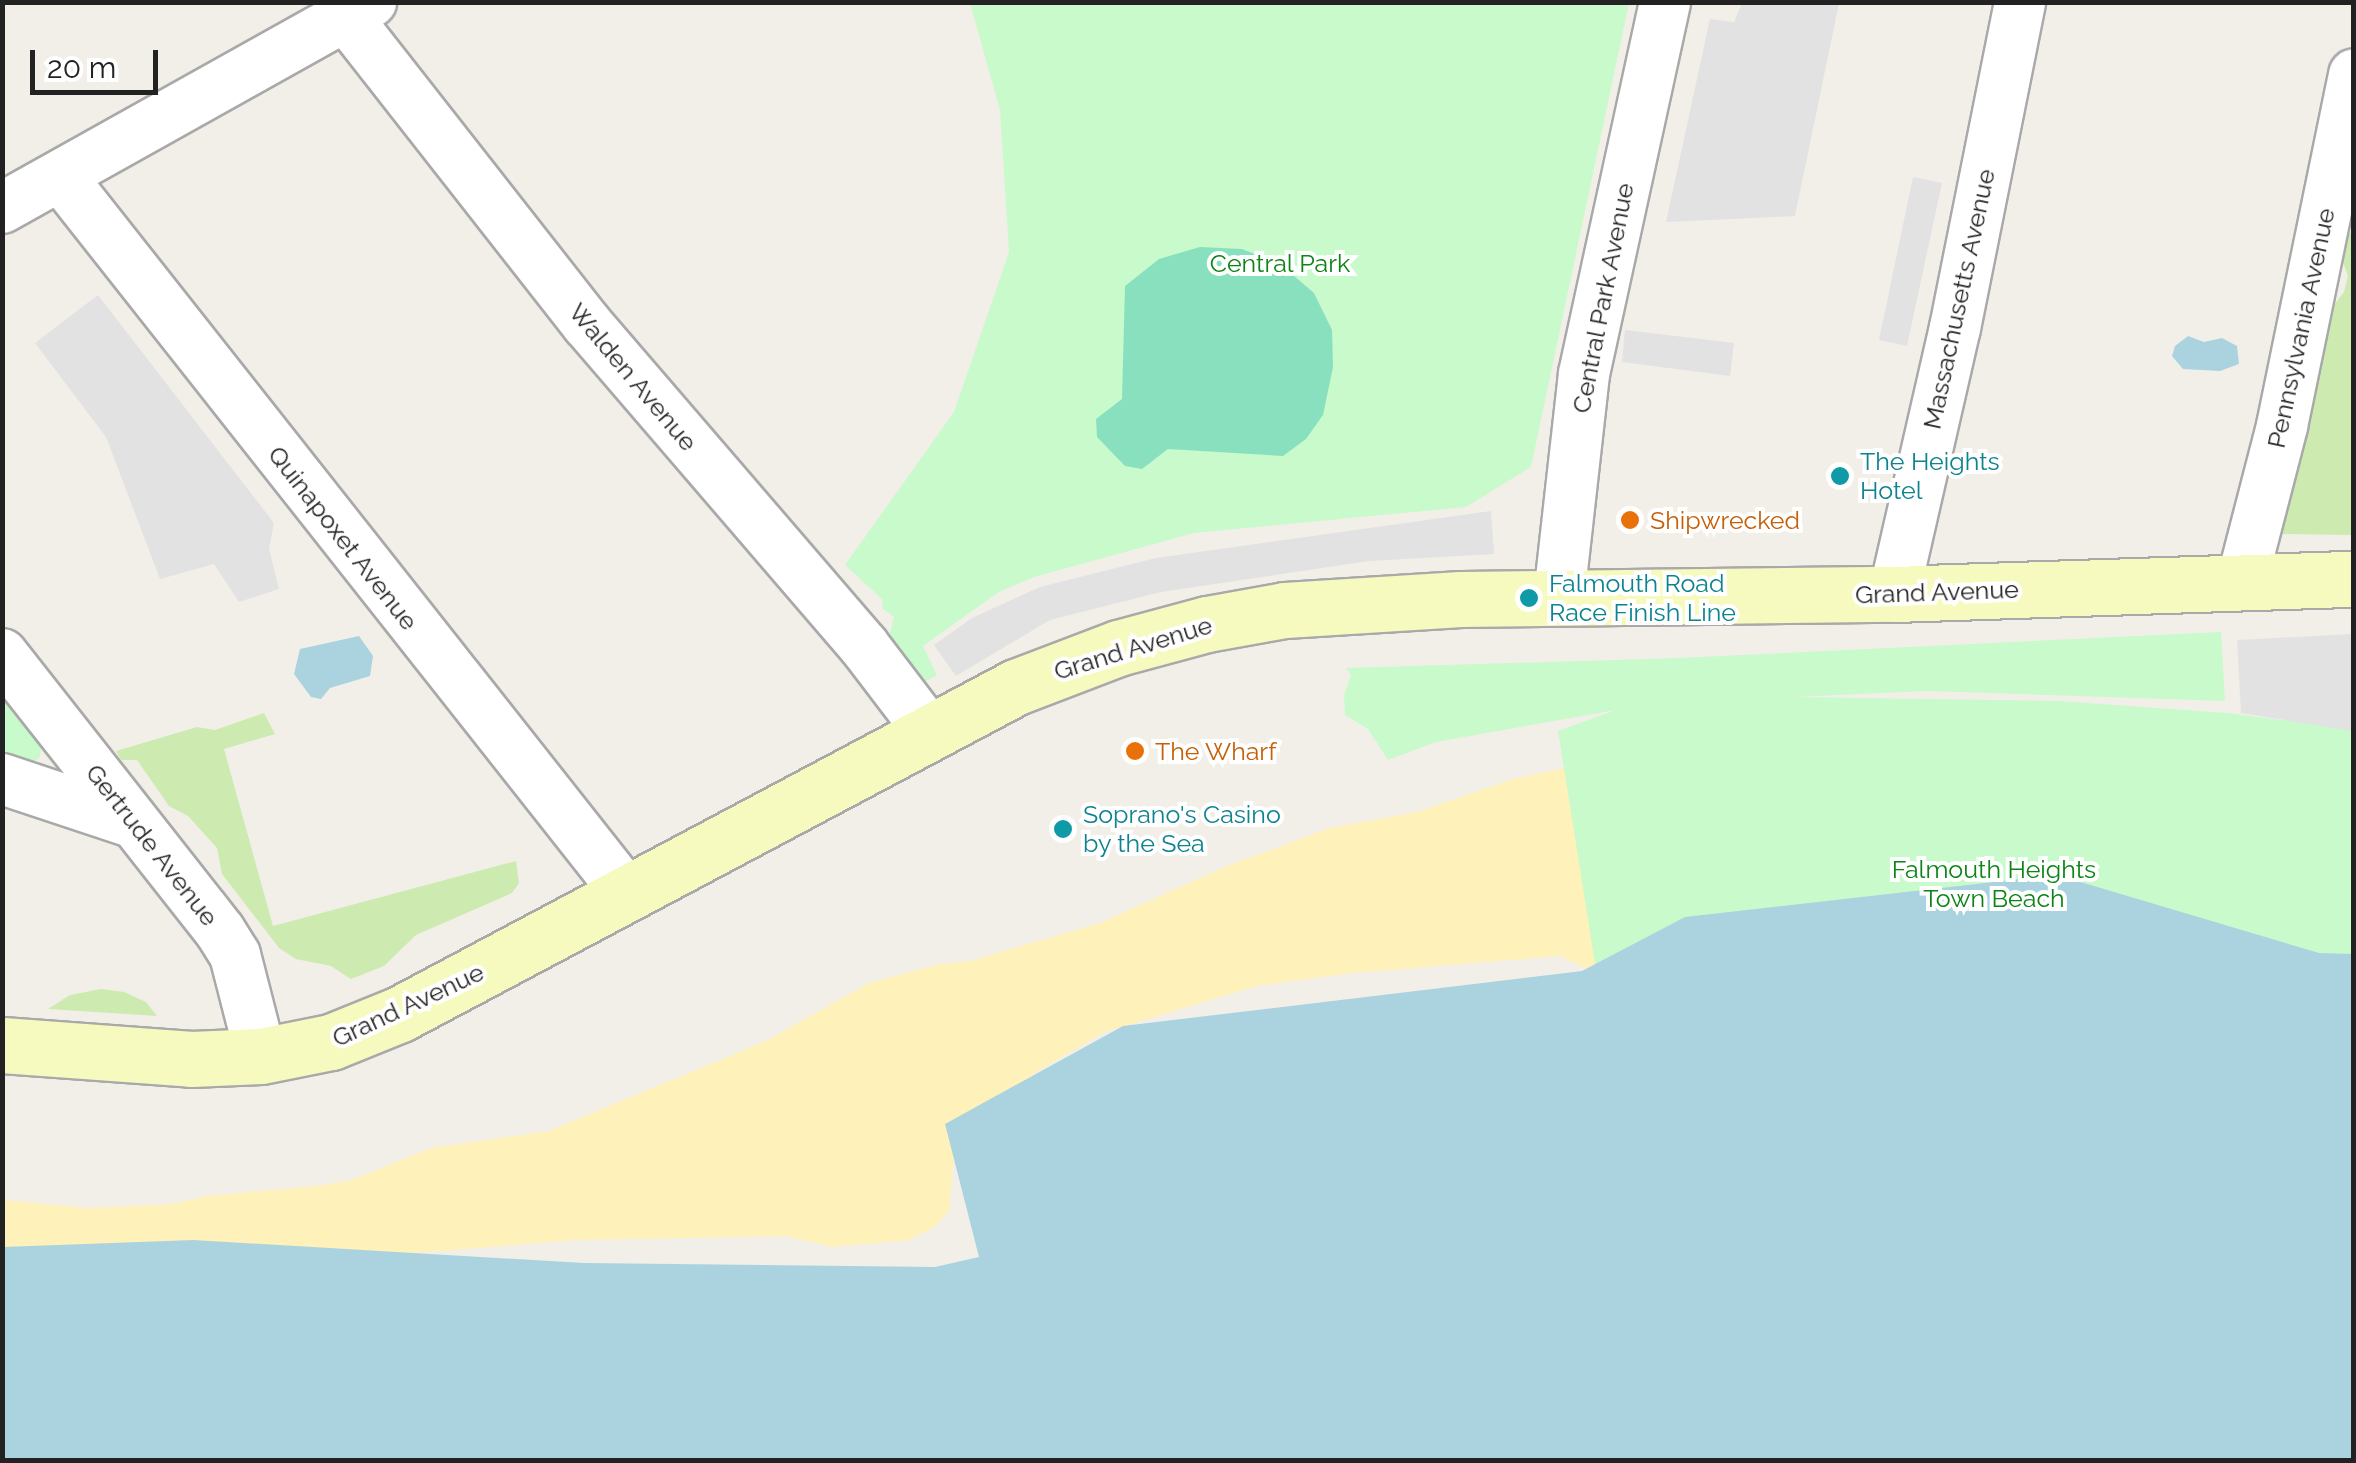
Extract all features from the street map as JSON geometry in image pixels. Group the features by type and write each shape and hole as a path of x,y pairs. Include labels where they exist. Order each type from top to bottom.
{"main road":[{"name":"Grand Avenue","path":"2,1045 177,1059 261,1056 331,1042 400,1014 628,895 928,730 1058,669 1207,624 1285,610 1360,604 1559,597 1894,594 2354,579"}],"street":[{"name":"Central Park Avenue","path":"1559,597 1584,374 1665,2"},
{"name":"Massachusetts Avenue","path":"1894,594 1955,328 2020,2"},
{"path":"2,208 359,10"},
{"name":"Walden Avenue","path":"359,10 587,324 864,646 928,730"},
{"name":"Pennsylvania Avenue","path":"2242,581 2282,426 2354,74"},
{"name":"Quinapoxet Avenue","path":"61,177 628,895"},
{"name":"Gertrude Avenue","path":"2,654 235,956 261,1056"},
{"path":"2,779 134,823"}],"green space":[{"name":"Central Park","path":"970,3 1629,3 1531,467 1466,507 1194,533 1034,577 999,592 923,646 937,675 923,683 889,637 894,617 882,608 883,600 845,565 954,412 1009,252 1000,110"},
{"path":"2347,233 2354,234 2353,535 2280,534 2327,314 2344,292 2348,276 2337,246"},
{"path":"1200,247 1242,249 1280,264 1314,293 1332,330 1333,367 1323,415 1306,439 1283,456 1168,449 1142,469 1125,466 1097,437 1096,419 1122,399 1125,286 1159,259"},
{"name":"Falmouth Heights Town Beach","path":"2221,632 2225,701 1927,691 1793,697 2059,701 2227,713 2353,729 2353,1094 1610,1057 1558,731 1616,710 1436,742 1388,760 1368,729 1345,715 1344,695 1351,675 1346,668 1679,658"},
{"path":"2,691 41,741 40,757 29,766 3,760"},
{"path":"264,713 275,734 224,749 273,926 516,861 519,883 512,893 416,935 384,966 351,979 331,966 296,959 279,948 222,874 217,848 188,816 169,806 137,760 121,760 116,751 197,727 215,730"},
{"path":"101,989 124,992 146,1002 157,1016 48,1009 70,995"}],"sand":[{"path":"1569,767 1617,967 1587,969 1560,956 1352,973 1257,986 1105,1032 1036,1072 1008,1099 956,1133 949,1211 935,1227 909,1240 833,1247 785,1236 578,1240 415,1253 3,1256 3,1200 89,1208 171,1204 208,1196 317,1186 352,1180 431,1148 549,1131 768,1040 869,983 940,964 970,961 1100,923 1227,866 1330,828 1417,812 1513,779"}],"shaded area":[{"path":"1742,3 1839,3 1795,216 1666,222 1710,19 1734,22"},
{"path":"1913,177 1942,183 1907,346 1879,340"},
{"path":"98,295 274,523 269,549 279,589 239,602 214,564 160,579 106,437 35,343"},
{"path":"1625,330 1734,343 1730,376 1622,362"},
{"path":"1491,511 1494,554 1369,561 1161,592 1050,620 956,676 934,645 972,618 1040,587 1156,558"},
{"path":"2353,634 2353,731 2241,713 2237,640"}],"water":[{"path":"2188,336 2204,342 2222,338 2237,346 2239,364 2220,371 2183,369 2172,356 2175,346"},
{"path":"359,636 373,656 370,676 330,688 321,699 311,697 294,674 300,649"},
{"path":"2057,875 2319,953 2353,954 2353,1460 3,1460 3,1247 193,1240 584,1263 935,1267 979,1257 945,1124 1123,1026 1582,971 1685,917"}],"place":[{"name":"The Heights Hotel","path":"1840,476"},
{"name":"Shipwrecked","path":"1630,520"},
{"name":"Falmouth Road Race Finish Line","path":"1529,598"},
{"name":"The Wharf","path":"1135,751"},
{"name":"Soprano's Casino by the Sea","path":"1063,829"}]}
